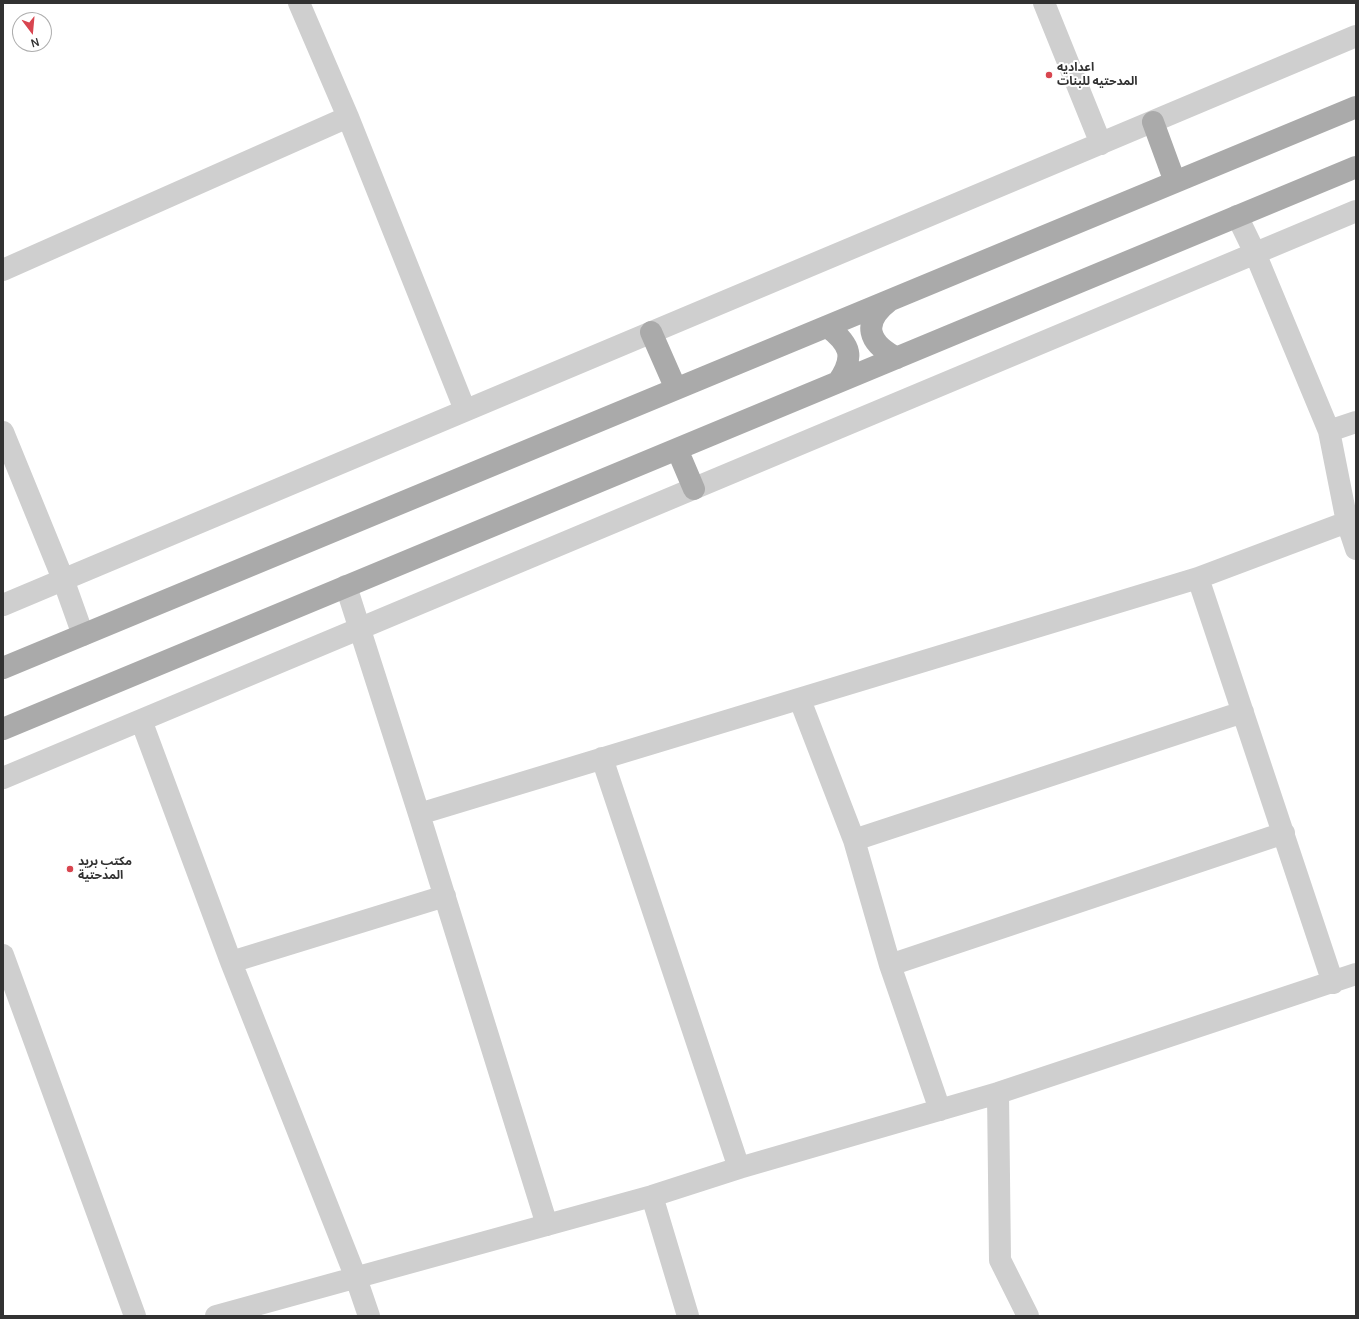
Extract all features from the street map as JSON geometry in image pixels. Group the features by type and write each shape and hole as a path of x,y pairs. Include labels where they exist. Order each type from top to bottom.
{"main road":[{"path":"3,668 1356,107"},
{"path":"1153,122 1175,182"},
{"path":"3,729 1356,167"},
{"path":"890,301 880,308 872,319 871,331 875,342 884,351 897,358"},
{"path":"828,327 841,337 847,347 849,359 846,371 838,382"},
{"path":"651,332 676,389"},
{"path":"678,449 694,488"}],"street":[{"path":"299,3 348,117 465,410"},
{"path":"1044,3 1101,144"},
{"path":"3,605 1356,36"},
{"path":"3,270 348,117"},
{"path":"3,778 1356,211"},
{"path":"1237,216 1255,253 1329,431 1347,522 1356,549"},
{"path":"1329,431 1356,422"},
{"path":"3,432 63,579 83,635"},
{"path":"419,814 800,700 1198,578 1347,522"},
{"path":"1198,578 1333,983"},
{"path":"346,586 548,1225"},
{"path":"800,700 854,840 890,965 940,1110"},
{"path":"854,840 1243,712"},
{"path":"141,720 231,962 356,1278 369,1316"},
{"path":"602,758 739,1168"},
{"path":"890,965 1284,833"},
{"path":"231,962 445,896"},
{"path":"3,955 135,1316"},
{"path":"216,1316 652,1196 739,1168 998,1093 1333,983 1356,974"},
{"path":"998,1093 1000,1260 1028,1316"},
{"path":"652,1196 688,1316"}],"place":[{"name":"اعداديه المدحتيه للبنات","path":"1049,75"},
{"name":"مكتب بريد المدحتية","path":"70,869"}]}
